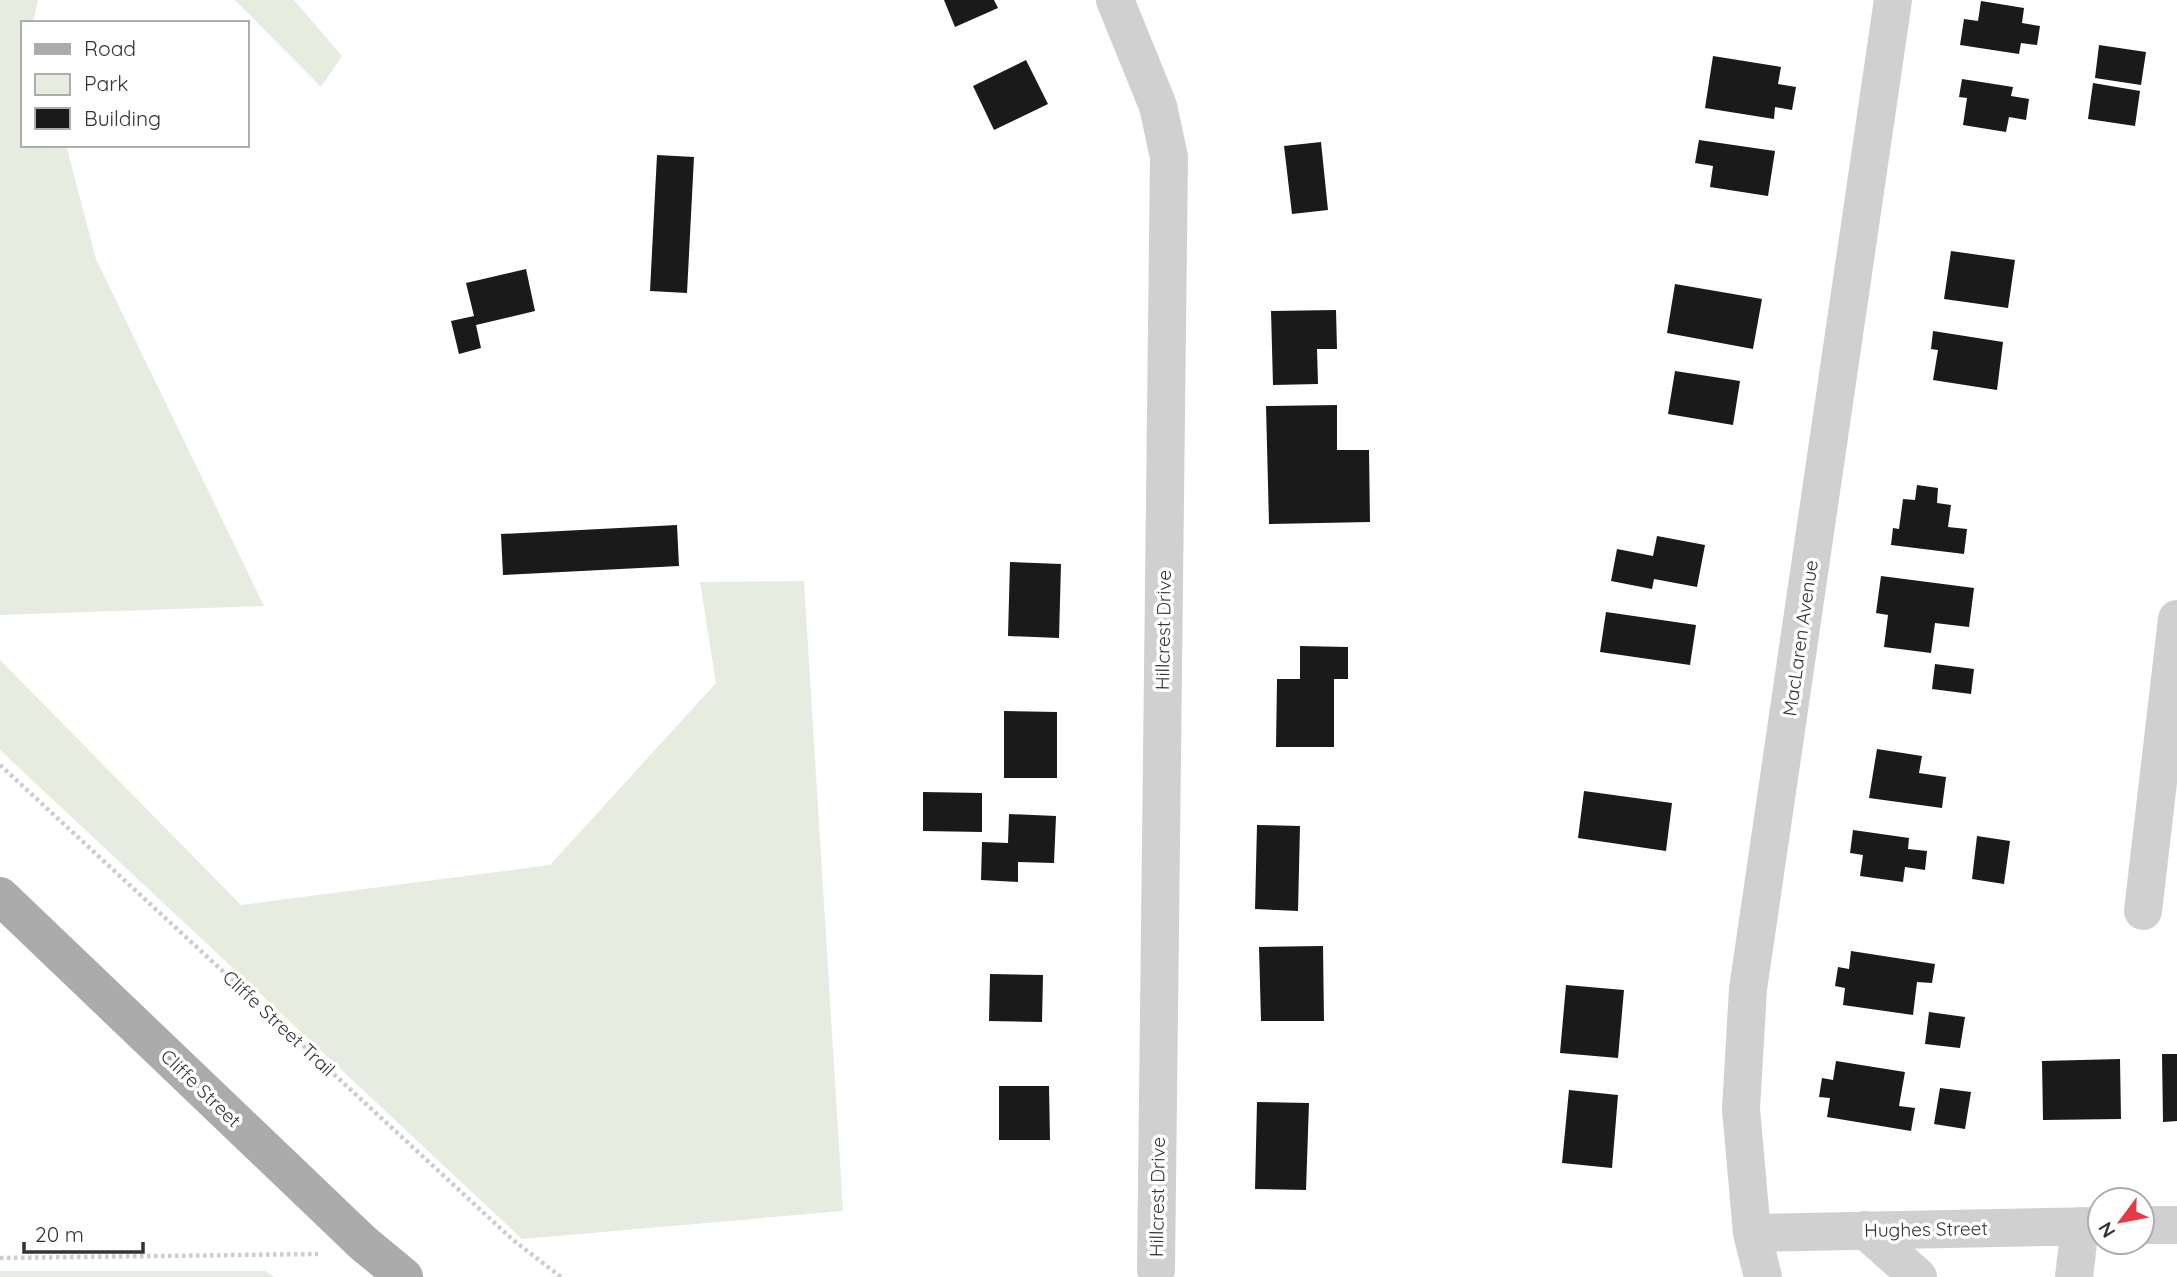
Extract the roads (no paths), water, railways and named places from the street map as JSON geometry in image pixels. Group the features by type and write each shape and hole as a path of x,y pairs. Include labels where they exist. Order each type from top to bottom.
{"main road":[{"name":"Cliffe Street","path":"0,896 363,1243 404,1277"}],"street":[{"name":"Hillcrest Drive","path":"1115,0 1158,106 1169,157 1156,1270"},
{"name":"MacLaren Avenue","path":"1763,1277 1752,1233 1741,1109 1748,989 1893,0"},
{"path":"2143,911 2177,619"},
{"path":"2156,1226 2177,1225"},
{"name":"Hughes Street","path":"1752,1233 2086,1226"},
{"path":"1865,1230 1918,1277"},
{"path":"2074,1277 2086,1239"}]}
